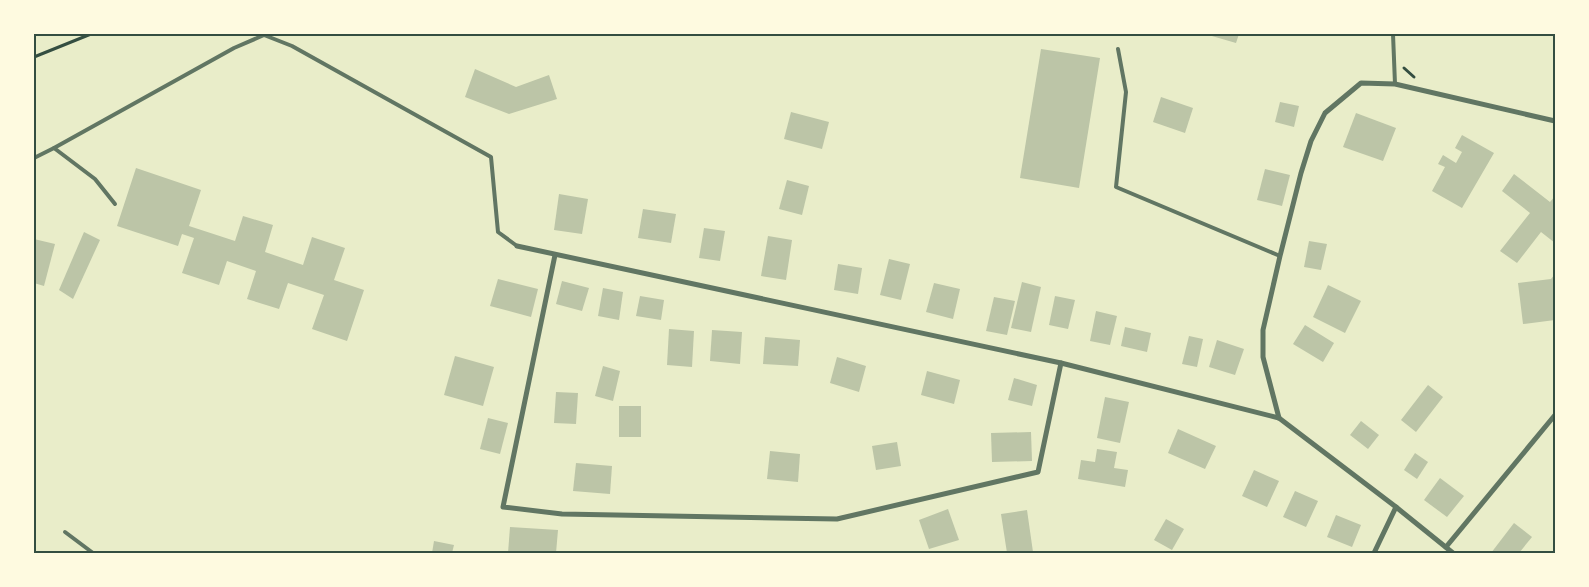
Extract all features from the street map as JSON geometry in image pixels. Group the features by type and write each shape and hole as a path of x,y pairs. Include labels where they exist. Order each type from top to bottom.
{"street":[{"path":"1279,418 1263,357 1263,330 1306,157 1311,141 1325,113 1361,82 1395,84 1555,121"},
{"path":"517,246 1061,363 1279,418 1453,553"},
{"path":"555,255 503,507 562,514 837,519 1038,472 1061,363"},
{"path":"1446,547 1555,415"},
{"path":"1374,553 1396,507"}],"lane":[{"path":"1392,34 1395,84"},
{"path":"34,158 234,48 264,35 292,46 491,157 498,232 517,246"},
{"path":"1118,49 1126,92 1116,187 1280,256"},
{"path":"54,148 96,179 115,204"},
{"path":"65,532 93,553"}],"path":[{"path":"34,57 91,34"}],"building":[{"path":"1205,34 1239,34 1236,43"},
{"path":"1041,49 1100,58 1079,188 1020,178"},
{"path":"475,69 516,87 549,75 557,99 509,114 465,97"},
{"path":"1161,97 1193,108 1185,133 1153,122"},
{"path":"1280,102 1299,106 1294,127 1275,122"},
{"path":"791,112 829,122 822,149 784,139"},
{"path":"1356,113 1396,128 1383,161 1343,147"},
{"path":"1462,135 1494,153 1462,208 1432,191 1445,167 1438,164 1443,155 1456,163 1462,152 1455,148"},
{"path":"136,168 201,190 189,226 235,241 243,216 273,225 265,252 303,265 312,237 345,248 334,280 364,290 347,341 312,329 324,295 288,283 279,309 247,299 256,271 227,261 219,285 182,273 194,238 182,234 178,246 117,226"},
{"path":"1265,169 1290,175 1282,206 1257,200"},
{"path":"1514,174 1550,202 1555,196 1555,243 1541,232 1517,263 1500,251 1530,213 1502,191"},
{"path":"787,180 809,186 802,215 779,209"},
{"path":"559,194 588,199 582,234 554,230"},
{"path":"643,209 676,214 671,243 638,238"},
{"path":"704,228 725,231 720,261 699,258"},
{"path":"84,232 100,240 73,299 59,290"},
{"path":"768,236 792,240 786,280 761,276"},
{"path":"34,239 55,244 44,286 34,283"},
{"path":"1309,241 1327,244 1321,270 1304,267"},
{"path":"889,259 910,264 901,300 880,295"},
{"path":"838,264 862,268 858,294 834,290"},
{"path":"1555,274 1555,320 1523,324 1518,283 1551,279"},
{"path":"498,279 538,289 531,317 490,306"},
{"path":"562,281 589,288 582,311 556,304"},
{"path":"1022,282 1041,287 1031,332 1011,328"},
{"path":"934,283 960,289 953,319 926,312"},
{"path":"1328,285 1361,301 1345,333 1313,317"},
{"path":"603,288 623,292 619,320 598,316"},
{"path":"640,296 664,300 661,320 636,316"},
{"path":"1055,296 1075,300 1068,329 1049,325"},
{"path":"994,297 1015,301 1007,335 986,331"},
{"path":"1096,311 1117,316 1110,345 1090,341"},
{"path":"1305,325 1334,343 1323,362 1293,344"},
{"path":"1125,327 1151,333 1147,352 1121,346"},
{"path":"669,329 694,331 692,367 667,365"},
{"path":"712,330 742,332 740,364 710,361"},
{"path":"1189,336 1203,339 1197,367 1182,364"},
{"path":"765,337 800,340 798,366 763,364"},
{"path":"1217,340 1244,349 1235,375 1209,367"},
{"path":"455,356 494,367 483,406 444,395"},
{"path":"837,357 866,366 859,392 830,383"},
{"path":"603,366 620,371 613,401 595,396"},
{"path":"927,371 960,380 954,404 921,395"},
{"path":"1014,378 1037,385 1032,406 1008,400"},
{"path":"1428,385 1443,397 1416,432 1401,420"},
{"path":"556,392 578,393 576,424 554,423"},
{"path":"1105,397 1129,402 1120,443 1097,438"},
{"path":"619,406 641,406 641,437 619,437"},
{"path":"488,418 508,423 500,454 480,449"},
{"path":"1361,421 1379,435 1368,449 1350,435"},
{"path":"1178,429 1216,446 1205,469 1168,453"},
{"path":"1031,432 1032,461 992,462 991,433"},
{"path":"897,442 901,466 876,470 872,446"},
{"path":"1097,449 1117,452 1114,468 1128,470 1125,487 1078,479 1081,460 1095,462"},
{"path":"770,451 800,454 798,482 767,479"},
{"path":"1415,453 1428,462 1417,479 1404,470"},
{"path":"576,463 612,466 610,494 573,491"},
{"path":"1254,470 1279,481 1267,507 1242,496"},
{"path":"1440,478 1464,496 1447,517 1424,500"},
{"path":"1295,491 1318,501 1306,527 1283,517"},
{"path":"948,509 959,540 929,549 919,520"},
{"path":"1027,510 1033,552 1007,553 1001,514"},
{"path":"1336,515 1361,525 1352,547 1327,537"},
{"path":"1166,519 1184,529 1172,550 1154,540"},
{"path":"1514,523 1532,537 1519,553 1491,553"},
{"path":"510,527 558,530 556,553 508,553"},
{"path":"434,541 454,545 452,553 432,553"}]}
